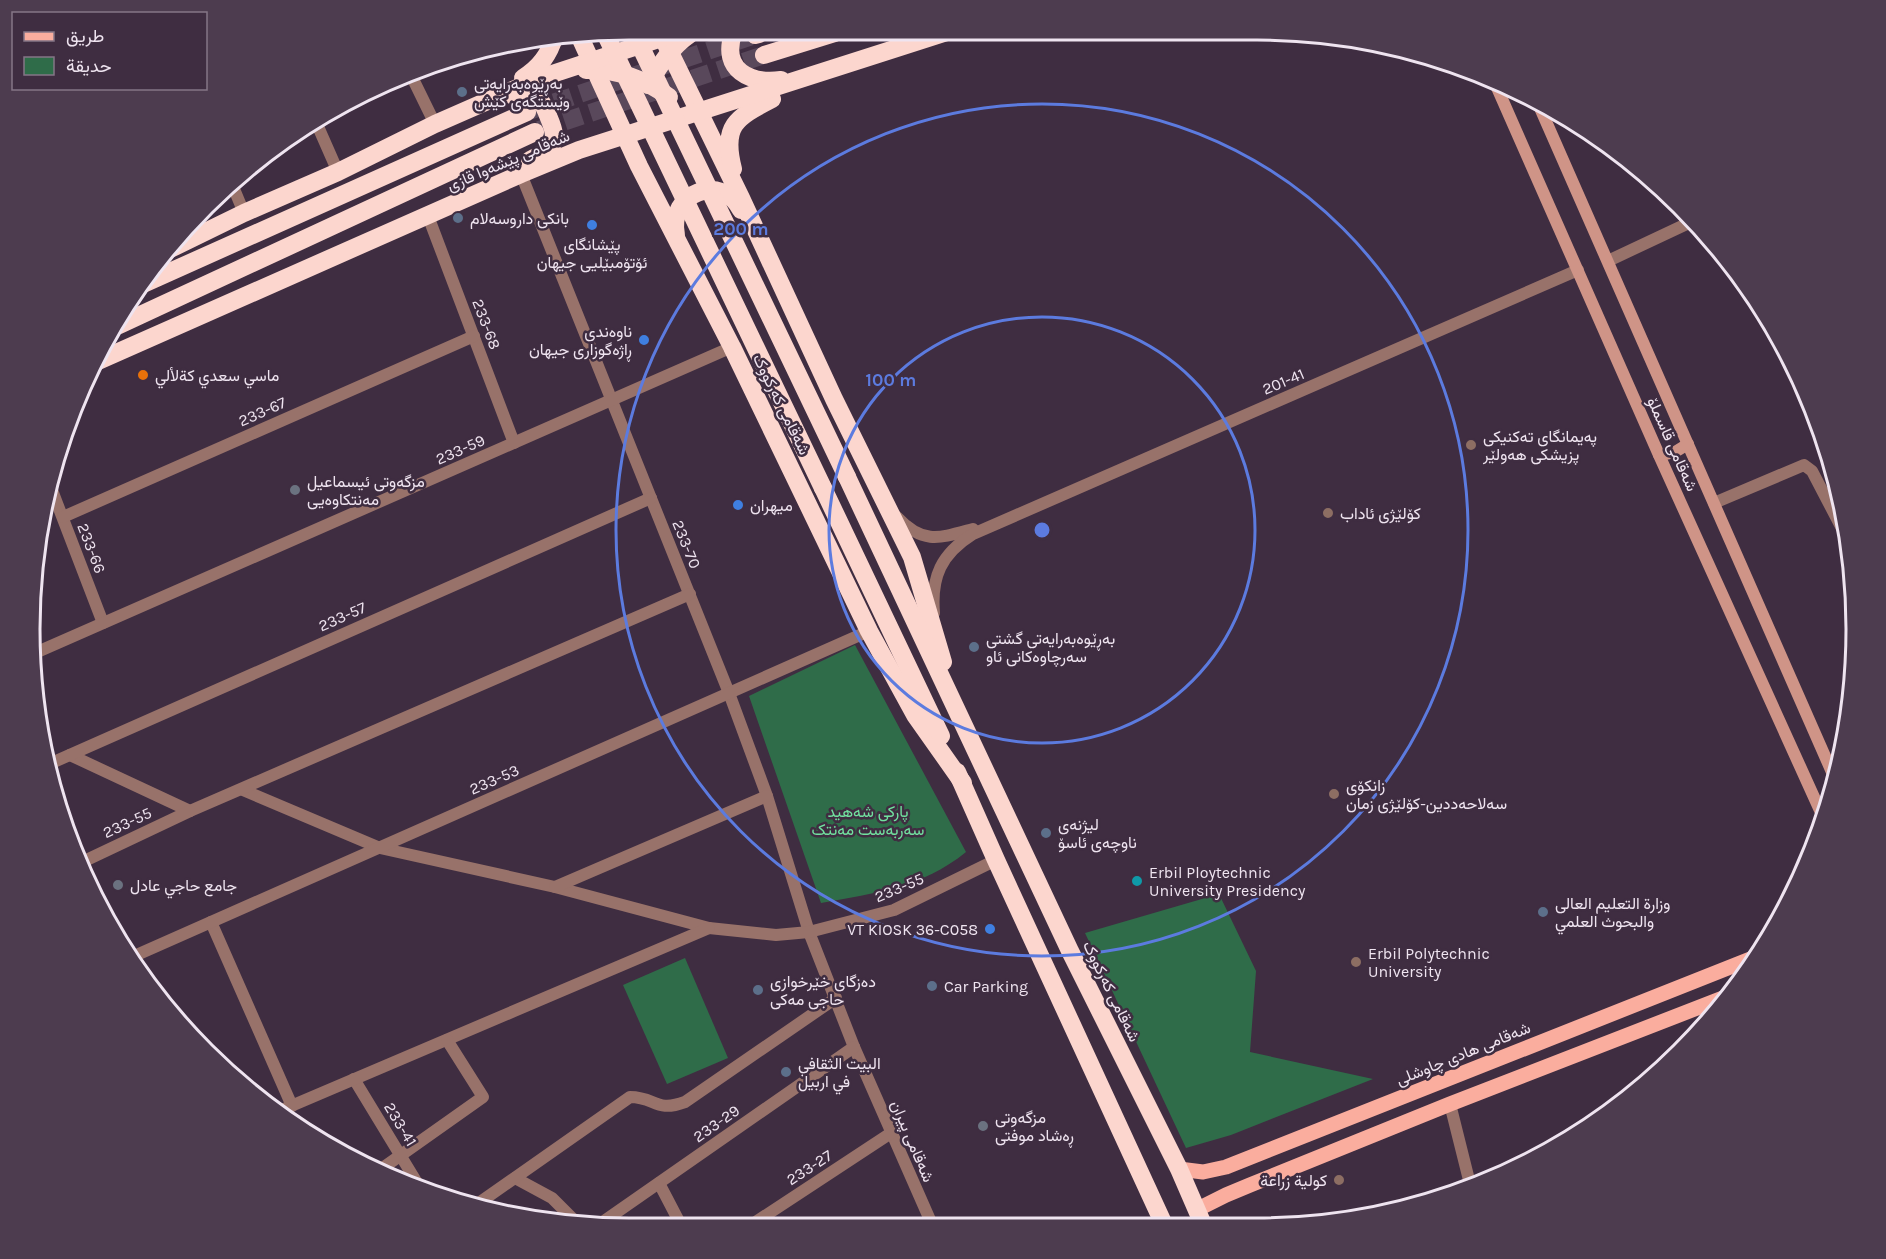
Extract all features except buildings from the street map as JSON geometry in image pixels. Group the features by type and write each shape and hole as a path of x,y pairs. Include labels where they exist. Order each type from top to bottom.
{"highway":[{"path":"187,241 494,97 540,78 595,63 653,40"},
{"path":"627,129 632,106 645,86 657,40"},
{"path":"659,40 693,110"},
{"name":"شەقامی کەرکووک","path":"659,40 847,477 984,771 1179,1169 1200,1218"},
{"path":"731,40 732,58 740,71 752,79 766,82 821,74"},
{"path":"764,55 812,40"},
{"path":"579,150 602,136 693,110 735,101 923,40"},
{"name":"شەقامی کەرکووک","path":"609,41 963,783 996,860 1161,1218"},
{"path":"583,43 637,146 639,166"},
{"path":"494,97 538,67 550,46"},
{"path":"595,63 693,110"},
{"path":"741,198 728,149 730,135 736,122 746,112 821,74"},
{"path":"435,213 498,176 547,151 554,141 554,128 543,105 532,93 522,92 470,108"},
{"name":"شەقامی کەرکووک","path":"693,110 741,198 759,240 912,557 950,682 984,771"},
{"path":"157,278 527,112"},
{"name":"شەقامی پێشەوا قازی","path":"128,321 535,132"},
{"path":"579,150 605,146 621,150 639,166"},
{"name":"شەقامی پێشەوا قازی","path":"107,357 579,150"},
{"name":"شەقامی کەرکووک","path":"639,166 732,347 869,632 915,715 963,783"},
{"path":"678,242 675,223 682,204 698,192 711,190 724,193 735,201 759,240"}],"main road":[{"name":"شەقامی قاسملۆ","path":"1499,93 1659,455 1818,806"},
{"name":"شەقامی قاسملۆ","path":"1544,115 1829,765"},
{"path":"1659,455 1675,452 1688,444"},
{"name":"شەقامی هادی چاوشلی","path":"1179,1169 1203,1172 1215,1170 1742,962"},
{"path":"1196,1210 1226,1195 1450,1104 1712,1002"},
{"path":"1521,1050 1523,1063 1532,1073"},
{"path":"1487,1064 1495,1070 1500,1086"},
{"path":"1215,1170 1216,1185 1226,1195"}],"street":[{"path":"414,81 435,124"},
{"path":"319,129 338,172"},
{"name":"233-70","path":"521,174 729,693 767,796 809,932"},
{"path":"235,193 244,213"},
{"name":"233-68","path":"435,213 474,336 514,443"},
{"path":"1608,261 1684,225"},
{"name":"201-41","path":"937,640 933,598 936,578 940,568 956,546 973,534 1578,270"},
{"name":"233-67","path":"63,517 474,336"},
{"name":"233-59","path":"41,650 732,347"},
{"path":"1714,503 1804,465 1812,471 1833,512"},
{"name":"233-57","path":"56,761 651,498"},
{"name":"233-66","path":"56,499 103,623"},
{"name":"201-41","path":"885,502 907,528 925,537 944,536 1000,521"},
{"name":"233-55","path":"87,860 190,811 243,790 690,594"},
{"name":"233-53","path":"138,954 869,632"},
{"path":"70,755 190,811"},
{"name":"233-55","path":"243,790 380,848 555,887 709,928 776,935 809,932 894,910 996,860"},
{"path":"555,887 767,796"},
{"path":"211,922 292,1106"},
{"path":"287,1108 709,928"},
{"name":"شەقامی پیران","path":"809,932 854,1047 927,1218"},
{"path":"484,1200 630,1097 641,1097 663,1108 685,1102 836,998"},
{"path":"386,1166 483,1097 447,1040"},
{"name":"233-29","path":"609,1217 854,1047"},
{"name":"233-41","path":"354,1079 414,1178"},
{"path":"1450,1104 1469,1179"},
{"name":"233-27","path":"762,1218 891,1132"},
{"path":"515,1178 552,1198 569,1215"},
{"path":"659,1183 677,1218"}],"green space":[{"name":"پارکی شەهید سەربەست مەنتک","path":"855,645 966,852 932,874 915,881 879,892 821,903 749,696"},
{"path":"1219,894 1256,971 1250,1052 1373,1079 1231,1135 1186,1148 1085,933"},
{"path":"685,958 728,1058 667,1084 623,985"}],"tunnel":[{"path":"529,111 740,40"},
{"path":"539,130 764,55"}],"place":[{"name":"بەڕێوەبەرایەتی وێستگەی کێش","path":"462,92"},
{"name":"بانکی داروسەلام","path":"458,218"},
{"name":"پێشانگای ئۆتۆمبێلیی جیھان","path":"592,225"},
{"name":"ناوەندی ڕاژەگوزاری جیهان","path":"644,340"},
{"name":"ماسي سعدي كةلألي","path":"143,375"},
{"name":"پەیمانگای تەکنیکی پزیشکی هەولێر","path":"1471,445"},
{"name":"مزگەوتی ئیسماعیل مەنتکاوەیی","path":"295,490"},
{"name":"میهران","path":"738,505"},
{"name":"کۆلێژی ئاداب","path":"1328,513"},
{"name":"بەڕێوەبەرایەتی گشتی سەرچاوەکانی ئاو","path":"974,647"},
{"name":"زانکۆی سەلاحەددین-کۆلێژی زمان","path":"1334,794"},
{"name":"لیژنەی ناوچەی ئاسۆ","path":"1046,833"},
{"name":"Erbil Ploytechnic University Presidency","path":"1137,881"},
{"name":"جامع حاجي عادل","path":"118,885"},
{"name":"وزارة التعليم العالى والبحوث العلمي","path":"1543,912"},
{"name":"VT KIOSK 36-C058","path":"990,929"},
{"name":"Erbil Polytechnic University","path":"1356,962"},
{"name":"Car Parking","path":"932,986"},
{"name":"دەزگای خێرخوازی حاجی مەکی","path":"758,990"},
{"name":"البيت الثقافي في اربيل","path":"786,1072"},
{"name":"مزگەوتی ڕەشاد موفتی","path":"983,1126"},
{"name":"كولية زراعة","path":"1339,1180"}]}
